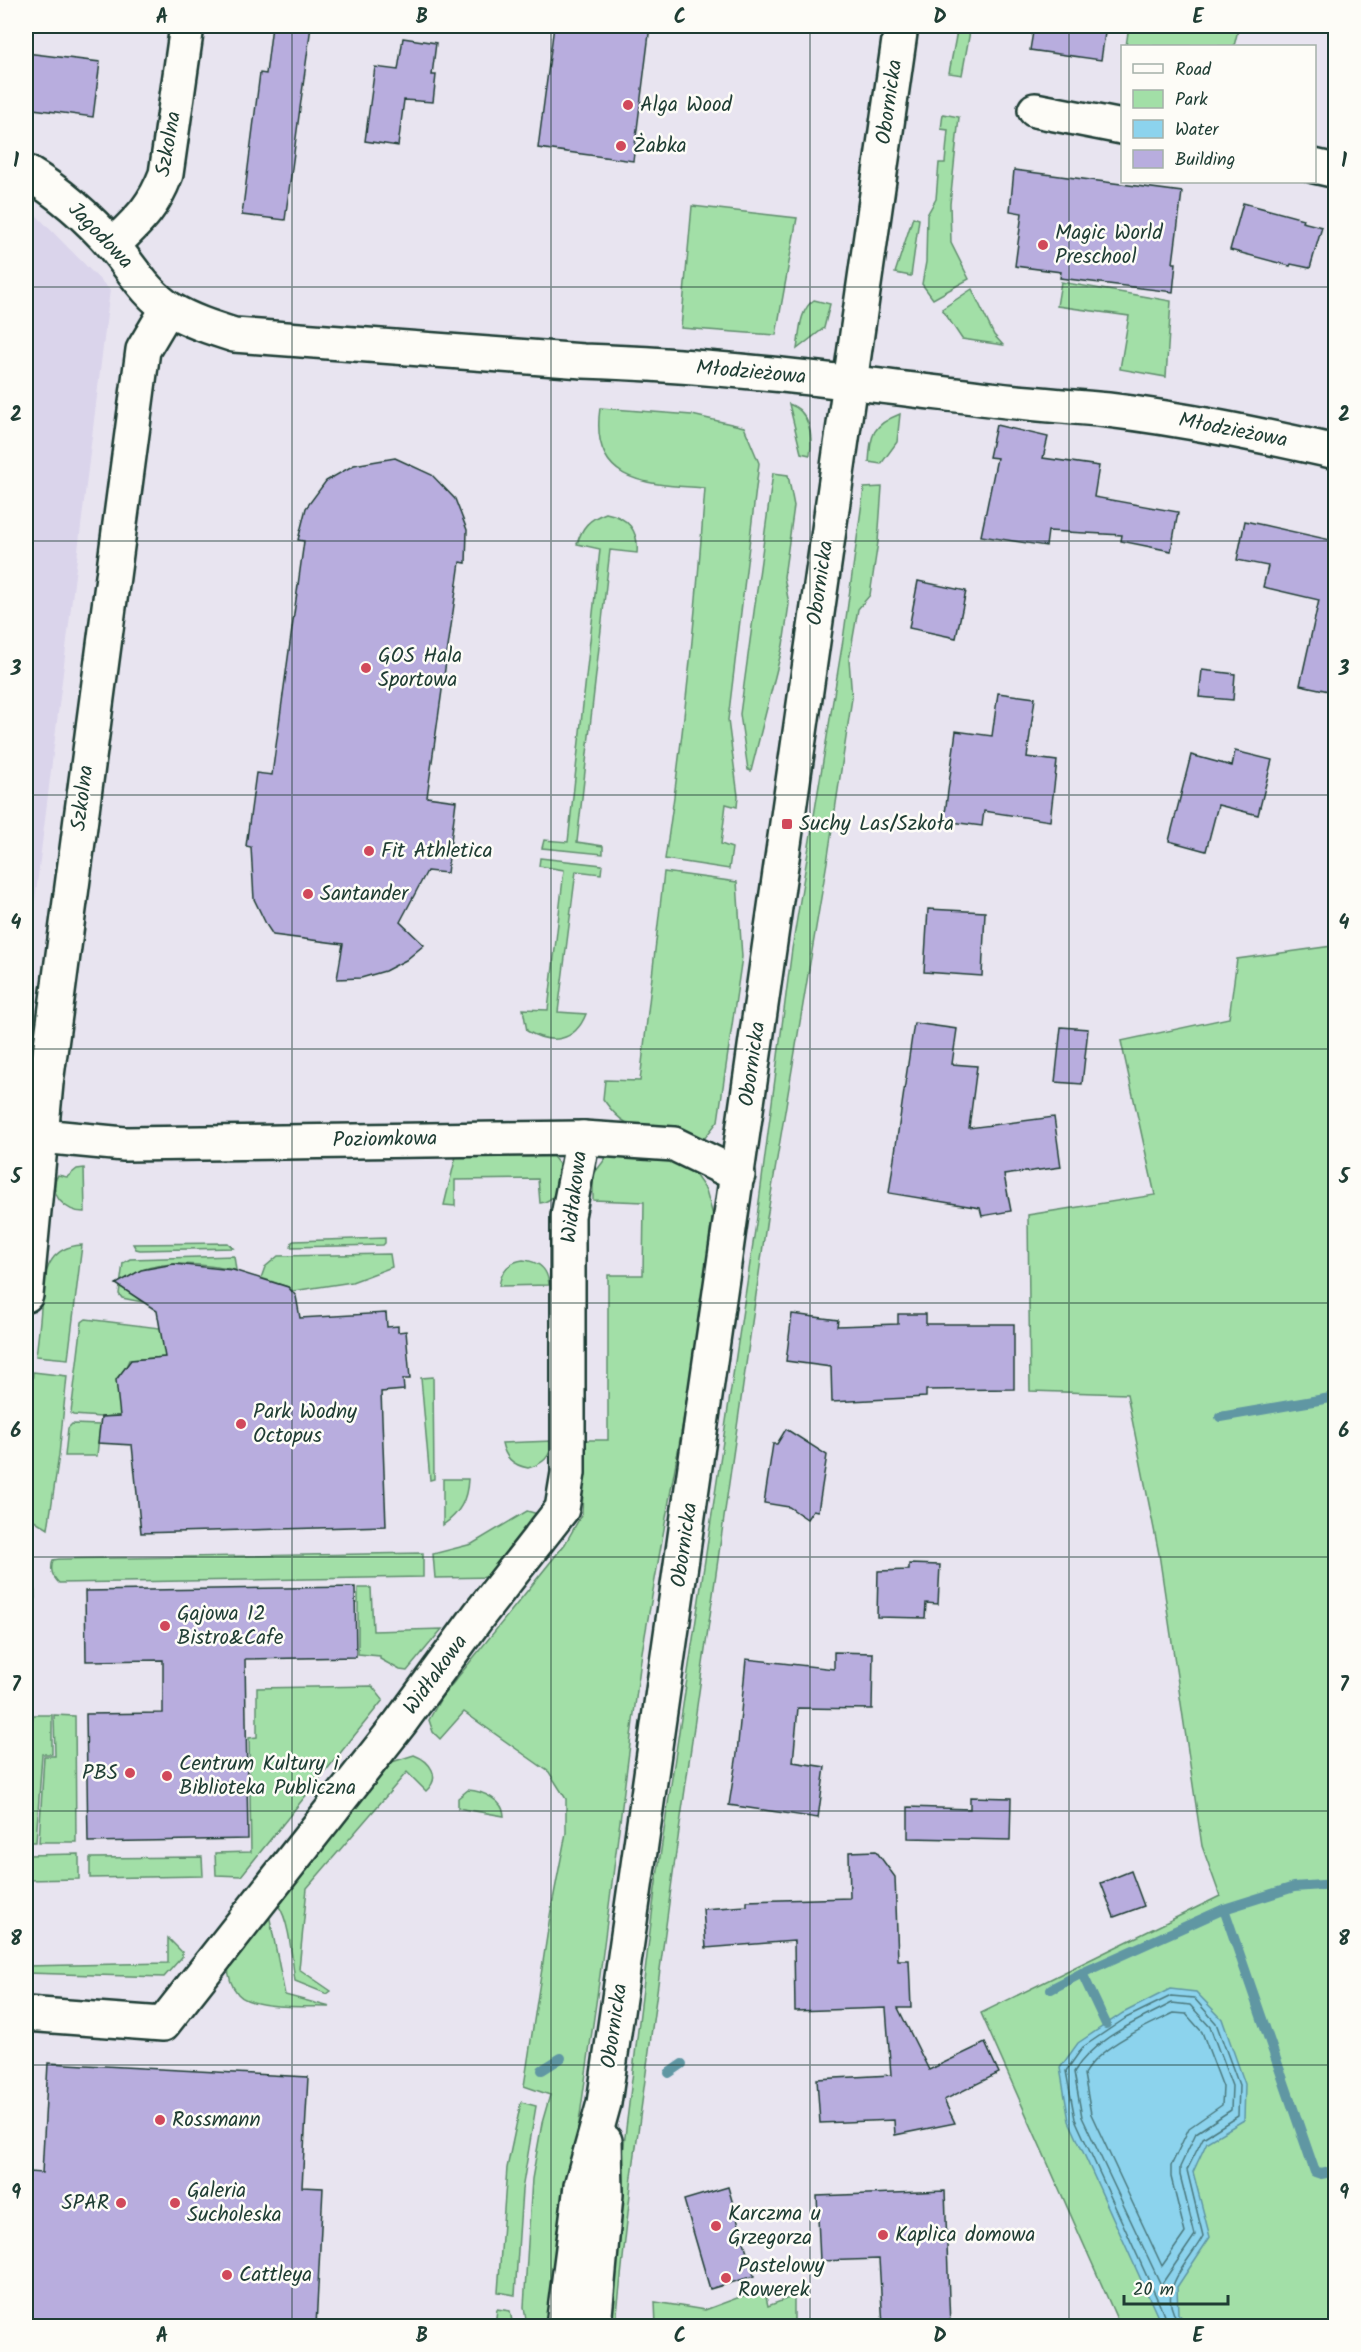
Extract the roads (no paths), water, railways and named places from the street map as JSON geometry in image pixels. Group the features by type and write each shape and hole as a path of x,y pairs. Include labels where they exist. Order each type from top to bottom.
{"street":[{"name":"Szkolna","path":"113,245 145,215 158,195 166,174 187,26"},
{"name":"Obornicka","path":"563,2326 581,2186 604,2103 901,26"},
{"path":"1035,110 1121,127"},
{"path":"1316,166 1335,171"},
{"name":"Jagodowa","path":"26,172 63,198 113,245 154,296 168,308"},
{"name":"Szkolna","path":"26,1295 33,1136 46,1083 143,350 168,308"},
{"name":"Młodzieżowa","path":"168,308 195,322 234,335 583,361 640,363 850,383 1118,412 1235,429 1335,452"},
{"name":"Poziomkowa","path":"33,1136 124,1144 583,1138 674,1144 738,1175"},
{"name":"Widłakowa","path":"26,2014 164,2024 400,1724 479,1615 562,1509 568,1473 568,1216 583,1138"},
{"name":"Obornicka","path":"594,2326 606,2194 604,2103"}],"water":[{"path":"1170,1989 1196,1992 1222,2019 1245,2084 1244,2120 1207,2142 1193,2172 1210,2237 1177,2287 1178,2314 1192,2326 1162,2326 1069,2121 1060,2068 1078,2043 1123,2013"}],"waterway":[{"path":"1220,1417 1336,1397"},
{"path":"1051,1989 1224,1909 1294,1887 1336,1884"},
{"path":"1224,1909 1315,2172 1321,2174 1336,2171"},
{"path":"1082,1973 1106,2024"},
{"path":"542,2070 561,2058"},
{"path":"669,2073 682,2064"}],"place":[{"name":"Alga Wood","path":"628,105"},
{"name":"Żabka","path":"621,146"},
{"name":"Magic World Preschool","path":"1043,245"},
{"name":"GOS Hala Sportowa","path":"366,668"},
{"name":"Suchy Las/Szkoła","path":"787,824"},
{"name":"Fit Athletica","path":"369,851"},
{"name":"Santander","path":"308,894"},
{"name":"Park Wodny Octopus","path":"241,1424"},
{"name":"Gajowa 12 Bistro&Cafe","path":"165,1626"},
{"name":"PBS","path":"130,1773"},
{"name":"Centrum Kultury i Biblioteka Publiczna","path":"167,1776"},
{"name":"Rossmann","path":"160,2120"},
{"name":"SPAR","path":"121,2203"},
{"name":"Galeria Sucholeska","path":"175,2203"},
{"name":"Karczma u Grzegorza","path":"716,2226"},
{"name":"Kaplica domowa","path":"883,2235"},
{"name":"Cattleya","path":"227,2275"},
{"name":"Pastelowy Rowerek","path":"726,2278"}]}
